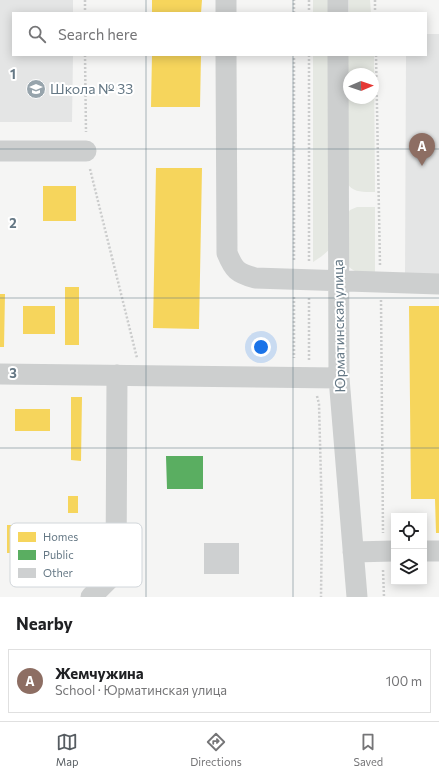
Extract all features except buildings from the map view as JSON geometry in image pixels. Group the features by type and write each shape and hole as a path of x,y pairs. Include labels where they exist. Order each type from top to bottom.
{"street":[{"path":"226,0 226,12"},
{"path":"338,0 338,12"},
{"path":"226,56 227,253 232,266 241,275 255,278 439,284"},
{"name":"Юрматинская улица","path":"338,56 339,378 357,597"},
{"path":"0,151 86,151"},
{"path":"0,374 339,378"},
{"path":"116,523 117,375"},
{"path":"353,552 389,551"},
{"path":"427,551 439,551"},
{"path":"91,597 101,587"}],"path":[{"path":"85,0 85,12"},
{"path":"294,0 294,12"},
{"path":"309,0 309,12"},
{"path":"375,0 375,12"},
{"path":"86,56 86,151 142,376"},
{"path":"294,56 302,280 301,377"},
{"path":"309,56 302,280 301,377 318,398 319,404 322,518 321,597"},
{"path":"376,56 389,551 384,597"}],"shaded area":[{"name":"Школа № 33","path":"0,0 73,0 73,12 12,12 12,56 73,56 72,122 0,122"},
{"path":"313,0 328,0 328,12 313,12"},
{"path":"349,0 370,0 371,12 349,12"},
{"path":"427,34 439,34 439,277 405,277 406,56 427,56"},
{"path":"313,56 329,56 330,249 313,262"},
{"path":"346,56 374,56 374,68 346,68"},
{"path":"346,104 374,104 375,192 363,192 352,189 347,183"},
{"path":"357,207 375,207 375,272 356,271 349,267 346,263 347,215 350,210"}],"place":[{"name":"Школа № 33","path":"36,89"},
{"name":"Жемчужина","path":"422,166"}]}
